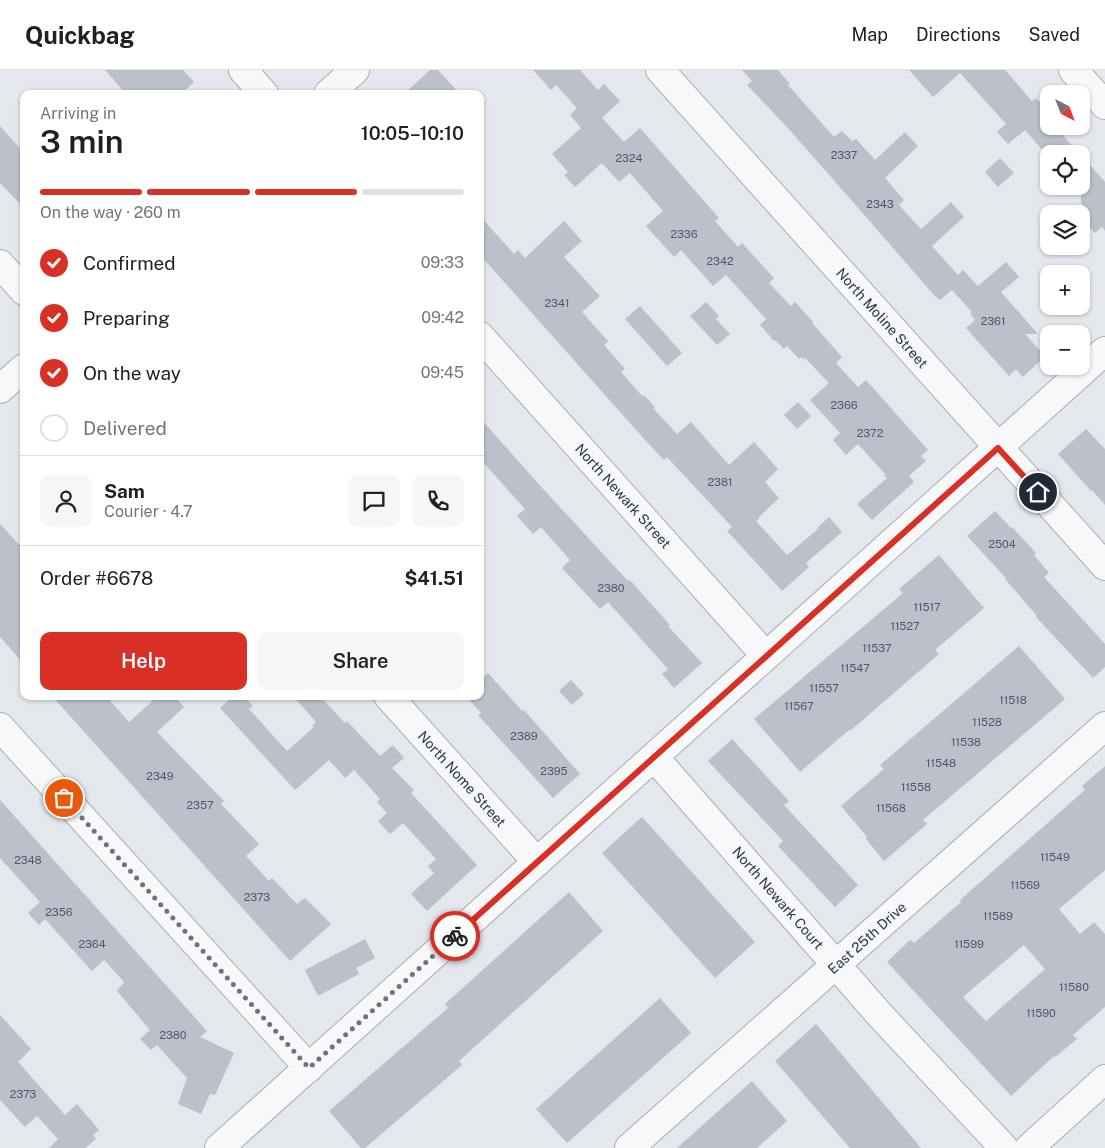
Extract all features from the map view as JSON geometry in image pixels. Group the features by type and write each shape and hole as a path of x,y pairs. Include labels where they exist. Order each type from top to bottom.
{"street":[{"path":"243,70 260,90"},
{"path":"332,90 355,70"},
{"name":"North Moline Street","path":"660,70 1105,566"},
{"path":"1073,70 1105,106"},
{"path":"0,264 20,286"},
{"name":"North Newark Street","path":"484,340 766,656"},
{"path":"220,1148 1105,351"},
{"path":"0,389 20,372"},
{"name":"North Nome Street","path":"392,700 537,862"},
{"name":"East 25th Drive","path":"629,1148 1105,726"},
{"path":"0,727 309,1068"},
{"name":"North Newark Court","path":"654,756 880,1014 1004,1148"},
{"path":"1029,1148 1105,1079"}],"building":[{"path":"105,70 183,70 194,82 185,90 122,90"},
{"path":"430,70 438,70 456,90 408,90"},
{"path":"533,70 580,70 598,90 604,84 620,101 602,118 624,142 640,128 719,218 715,221 738,247 742,243 774,278 769,283 791,306 795,302 813,322 842,357 836,363 858,387 866,380 928,450 921,456 926,461 909,476 914,482 872,520 857,504 887,478 858,444 846,455 833,440 840,433 810,400 829,383 805,358 801,357 799,359 787,346 784,349 774,341 760,325 766,319 726,275 713,286 681,250 674,257 646,226 663,211 630,173 619,182 602,163 575,187 564,175 568,172 552,154 581,128 570,115 577,108 556,85 551,90"},
{"path":"742,70 778,70 790,84 788,85 834,137 842,131 852,141 856,139 875,160 905,132 918,146 885,178 904,200 899,205 921,229 951,202 964,217 932,246 958,275 963,270 978,286 1006,262 1019,277 1001,292 1038,334 1025,334 1040,350 1040,361 1023,377 1016,369 1009,376 966,328 975,320 970,314 972,312 952,290 940,300 934,295 786,126 747,85 752,81"},
{"path":"909,70 1005,70 1032,101 1036,98 1040,102 1040,135 1063,135 1071,145 1040,145 1040,147 1025,130 1008,144 997,132 1006,124 960,73 933,97"},
{"path":"0,126 20,148 20,204 0,183"},
{"path":"1000,158 1014,173 998,187 985,172"},
{"path":"1090,165 1105,182 1105,231 1102,227 1095,233 1090,228 1090,205 1083,205 1081,195 1090,195"},
{"path":"484,220 514,254 518,250 525,258 564,221 582,241 564,257 600,296 582,312 608,341 604,345 625,369 621,372 642,396 644,395 655,407 653,408 677,434 691,422 729,465 754,442 778,469 765,482 779,498 756,521 787,555 818,529 829,517 842,532 806,563 809,567 782,591 727,531 732,527 667,457 664,460 484,259"},
{"path":"706,302 719,316 716,319 730,334 717,345 690,316"},
{"path":"640,306 682,353 667,366 625,319"},
{"path":"798,402 811,416 797,429 784,415"},
{"path":"484,423 628,581 630,580 702,663 674,688 662,674 668,669 608,602 600,609 562,568 570,560 541,527 533,534 517,516 525,509 484,463"},
{"path":"1086,429 1105,449 1105,505 1058,454"},
{"path":"995,511 1036,553 1034,555 1049,573 1044,577 1105,644 1105,667 1093,678 1036,617 1006,578 967,536"},
{"path":"0,524 20,546 20,660 0,637"},
{"path":"939,555 984,608 935,650 939,654 800,772 754,719 903,593 899,589"},
{"path":"1019,646 1065,699 923,820 927,824 884,861 841,806 884,769 880,765"},
{"path":"488,673 522,711 524,710 580,774 553,798 478,715 481,713 470,700 484,700 484,677"},
{"path":"571,680 584,694 572,705 559,691"},
{"path":"56,700 110,700 129,722 154,700 178,700 184,707 157,732 224,801 221,804 259,844 246,856 269,881 272,878 297,904 305,898 331,924 290,961"},
{"path":"229,700 248,700 253,706 249,709 287,751 314,727 312,726 316,722 297,700 324,700 345,723 347,721 380,756 393,745 404,758 392,768 414,790 411,793 477,865 427,911 411,894 434,873 428,866 436,859 403,823 390,834 378,821 387,813 377,802 380,799 354,770 345,778 329,760 295,790 220,708"},
{"path":"732,739 789,801 784,805 858,885 835,907 778,846 783,841 708,761"},
{"path":"1105,766 1105,870 1059,909 1080,934 1094,922 1105,934 1105,1007 1073,1035 1077,1039 1054,1056 1011,1096 887,962 910,940 914,943 961,902 960,900 1085,790 1082,786","holes":["1024,945 1045,969 986,1021 963,997"]},
{"path":"0,800 207,1031 200,1037 234,1053 215,1095 210,1094 201,1114 178,1104 187,1078 157,1045 151,1050 140,1039 150,1030 117,991 124,982 104,960 92,971 45,919 39,925 28,913 40,902 0,858"},
{"path":"642,817 755,942 715,978 602,853"},
{"path":"569,892 603,931 459,1061 462,1065 365,1148 361,1148 329,1111 448,1008 445,1004"},
{"path":"365,939 375,958 356,968 359,974 318,996 305,970"},
{"path":"660,998 691,1033 567,1143 536,1109"},
{"path":"0,1015 31,1049 18,1062 65,1115 77,1104 99,1130 93,1135 96,1139 85,1148 49,1148 58,1139 37,1116 25,1127 0,1100"},
{"path":"816,1024 921,1148 850,1148 775,1061"},
{"path":"752,1081 787,1121 757,1148 677,1148"}],"way so far":[{"path":"64,798 309,1068 455,936"}],"route":[{"path":"455,936 998,448 1038,492"}]}
